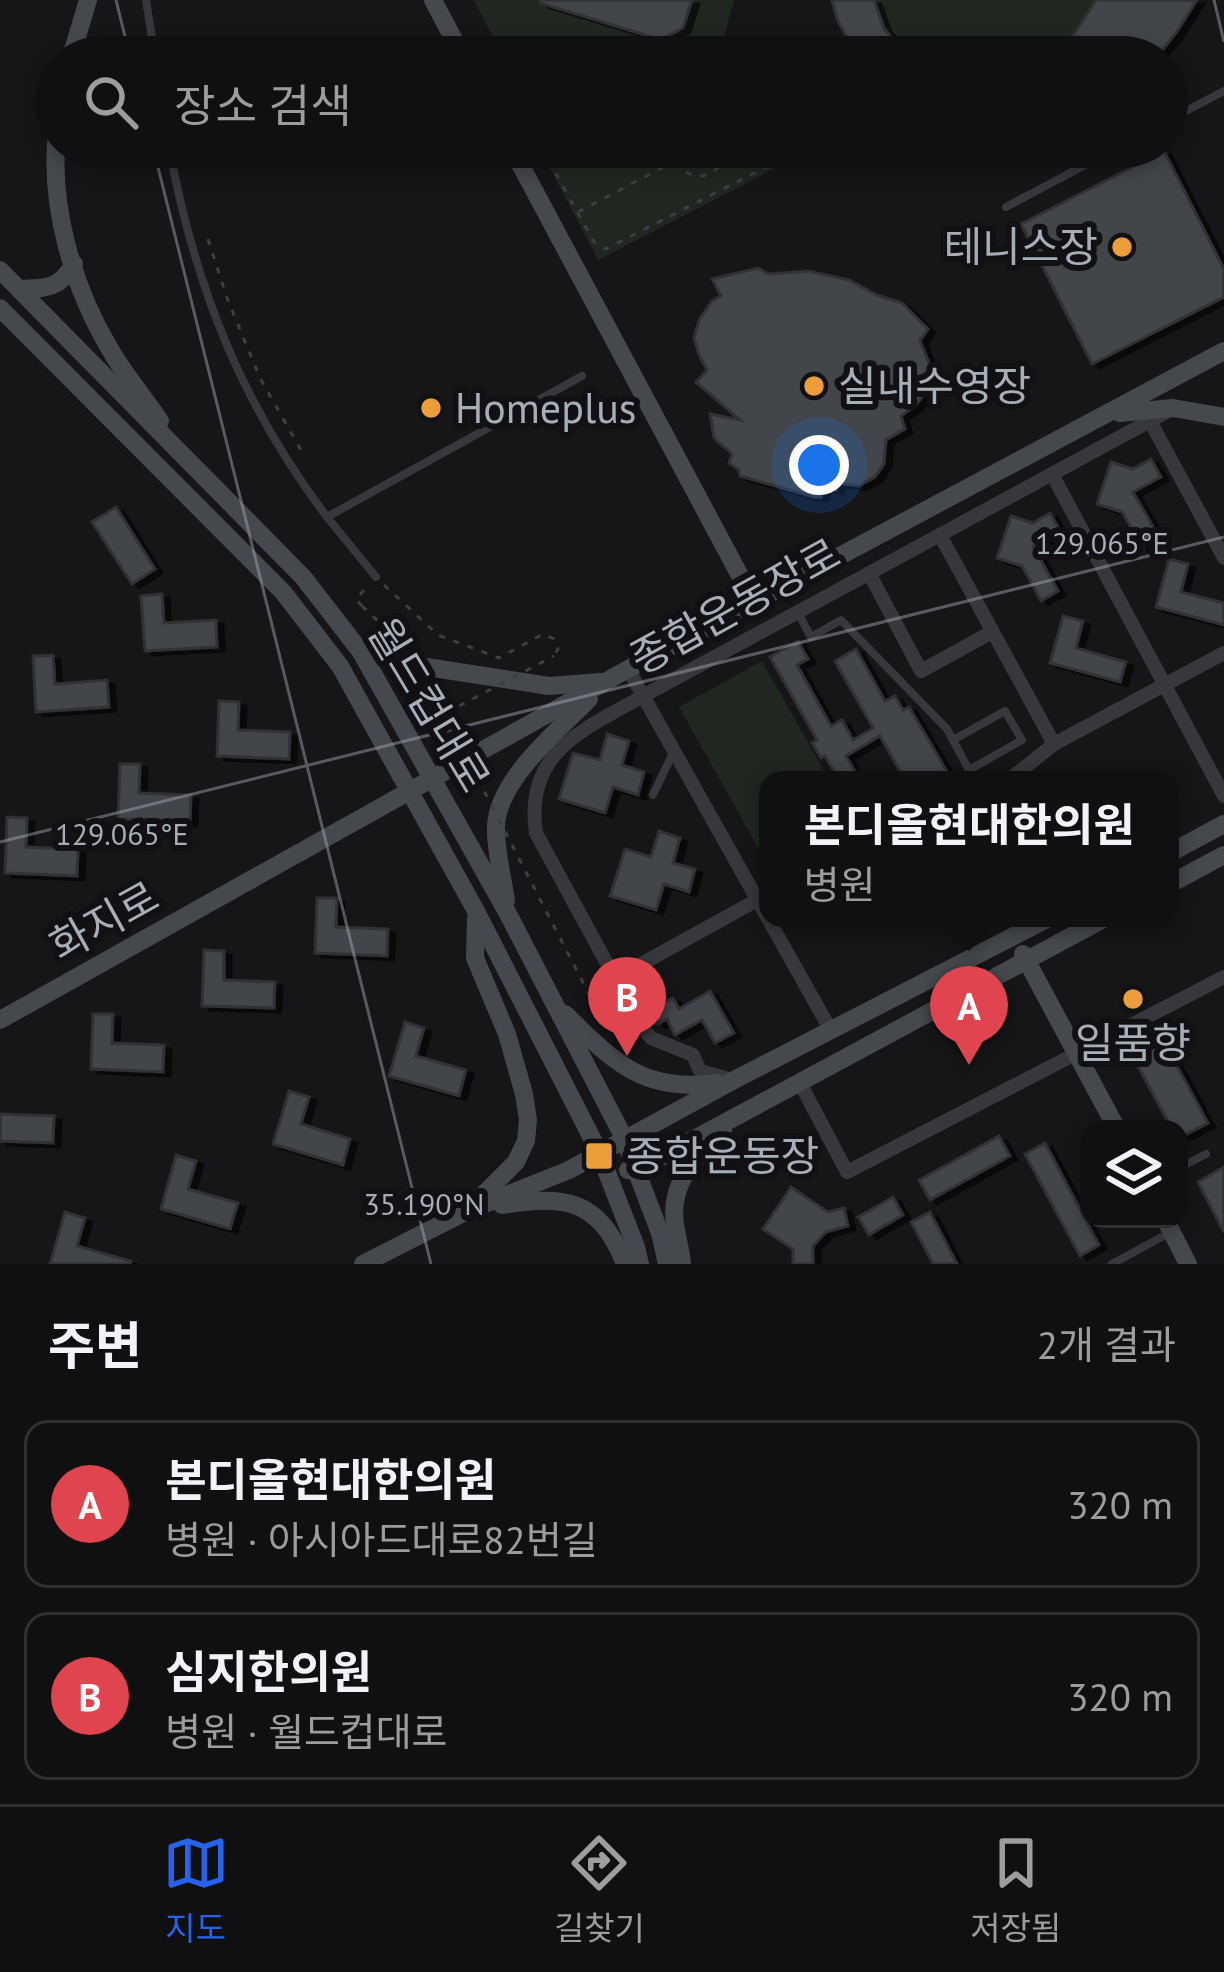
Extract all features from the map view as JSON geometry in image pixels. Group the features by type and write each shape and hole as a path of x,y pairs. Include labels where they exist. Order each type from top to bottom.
{"main road":[{"path":"433,0 452,36"},
{"path":"76,36 86,1"},
{"path":"55,168 60,215 89,309 112,354 182,455"},
{"path":"522,168 754,602"},
{"path":"19,289 56,285 74,264"},
{"name":"월드컵대로","path":"0,271 303,577 361,652 507,912 624,1138 667,1264"},
{"name":"월드컵대로","path":"0,308 8,327 283,592 340,666 476,910 603,1161 640,1264"},
{"name":"종합운동장로","path":"432,779 1224,351"},
{"path":"1109,414 1173,408 1224,417"},
{"path":"361,652 549,686 606,682"},
{"path":"507,912 496,826 501,802 533,756 606,682"},
{"name":"화지로","path":"0,1020 432,779"},
{"path":"1179,848 1224,824"},
{"path":"1179,879 1224,855"},
{"path":"467,1211 516,1162 526,1142 528,1120 511,1046 475,958 476,910"},
{"path":"603,1161 624,1138 1028,927"},
{"path":"363,1264 467,1211 569,1169 603,1161 635,1171 1089,927"},
{"path":"1013,937 1112,1120"},
{"path":"553,1002 626,1070 692,1086 734,1080"},
{"path":"682,1264 675,1227 676,1191 697,1156 748,1110"},
{"path":"467,1211 562,1200 592,1215 605,1228 625,1264"},
{"path":"1169,1228 1188,1264"}],"street":[{"name":"종합운동장로","path":"734,1080 700,1071 693,1055 651,1038 641,1026 536,833 536,797 544,767 568,740 643,696 1173,408"},
{"path":"1150,421 1224,558"},
{"path":"1052,474 1224,796"},
{"path":"940,535 1054,744"},
{"path":"869,574 921,671 992,632"},
{"path":"1020,771 1054,744 1224,652"},
{"path":"628,669 759,890"},
{"path":"616,978 759,899"},
{"path":"778,927 830,1029"},
{"path":"800,1083 848,1172 1224,977"}],"lane":[{"path":"146,0 152,36"},
{"path":"1188,110 1224,91"},
{"path":"173,168 208,302 250,400 295,474 376,577"},
{"path":"1006,207 1079,168"},
{"path":"327,517 582,376"},
{"path":"798,612 811,637 841,620 947,729 969,770 1022,740 1006,711 953,740"},
{"path":"653,795 674,751"},
{"path":"1188,1163 1206,1154"},
{"path":"1112,1264 1165,1228"}],"path":[{"path":"552,168 594,242 606,250 764,168"},
{"path":"576,213 661,168"},
{"path":"681,168 687,174 706,176 718,168"},
{"path":"208,238 226,298 260,378 302,452 307,449"},
{"path":"445,714 554,656 558,649 554,639 543,634 499,658 438,635 376,577 356,599 414,655 608,1031"}],"shaded area":[{"path":"474,0 734,0 724,36 492,36"},
{"path":"832,0 1197,0 1174,36 846,36"},
{"path":"550,168 775,168 598,260"},
{"path":"762,661 824,771 759,771 759,849 679,707"}],"building":[{"path":"692,0 683,28 668,36 648,36 540,3"},
{"path":"832,0 874,0 890,36 846,36"},
{"path":"1096,0 1197,0 1174,36 1073,36"},
{"name":"테니스장","path":"1131,168 1173,168 1224,269 1224,297 1092,364 1021,224"},
{"name":"실내수영장","path":"758,268 769,274 808,271 849,280 902,303 928,329 920,341 932,370 927,390 901,416 905,429 886,440 884,464 875,477 859,486 838,483 836,490 824,487 821,497 814,497 740,476 729,463 732,454 714,438 710,414 740,420 696,382 707,370 694,338 699,320 721,296 712,279"},
{"path":"1151,459 1161,477 1133,492 1159,537 1142,547 1122,512 1097,504 1111,462 1133,469"},
{"path":"116,507 155,569 132,584 92,522"},
{"path":"1050,513 1060,531 1033,546 1058,591 1041,601 1022,566 997,558 1011,516 1033,523"},
{"path":"1169,559 1188,564 1181,592 1224,603 1224,625 1156,607"},
{"path":"162,594 164,623 216,620 217,647 145,651 141,596"},
{"path":"1063,616 1083,621 1076,648 1126,662 1120,682 1050,663"},
{"path":"798,641 808,659 797,665 831,726 842,720 853,740 873,728 835,661 856,649 885,701 895,696 903,710 909,707 947,771 900,771 880,736 846,756 855,771 834,771 812,743 817,740 770,657"},
{"path":"53,655 55,684 107,680 109,707 36,712 33,656"},
{"path":"219,701 239,702 238,730 290,732 289,759 217,756"},
{"path":"607,734 629,741 622,765 644,772 638,795 613,787 605,813 559,799 573,753 600,760"},
{"path":"120,764 140,764 139,793 191,795 190,822 118,819"},
{"path":"7,817 27,818 26,847 78,849 77,876 5,873"},
{"path":"659,831 680,838 673,863 695,869 689,892 664,884 656,910 610,896 625,849 651,857"},
{"path":"317,898 337,898 336,927 388,929 387,956 315,953"},
{"path":"204,950 224,951 224,980 275,982 274,1008 202,1006"},
{"path":"651,972 666,1001 673,998 679,1009 710,991 734,1033 715,1043 702,1020 675,1035 667,1019 658,1024 635,981"},
{"path":"93,1014 113,1014 112,1043 164,1045 163,1072 91,1069"},
{"path":"405,1022 424,1028 416,1056 466,1070 459,1096 389,1076"},
{"path":"1164,1042 1208,1123 1188,1133 1188,1120 1167,1120 1134,1059"},
{"path":"289,1091 309,1097 301,1124 350,1139 343,1165 273,1144"},
{"path":"0,1114 54,1116 53,1143 0,1141"},
{"path":"999,1136 1010,1156 930,1200 919,1180"},
{"path":"1045,1143 1080,1209 1080,1228 1090,1228 1099,1245 1080,1256 1025,1154"},
{"path":"176,1155 196,1161 188,1189 238,1203 230,1229 161,1209"},
{"path":"1224,1167 1224,1232 1198,1182"},
{"path":"791,1187 828,1212 844,1208 848,1226 826,1232 813,1246 813,1264 793,1264 793,1249 763,1229"},
{"path":"893,1197 903,1215 869,1235 858,1217"},
{"path":"65,1212 85,1218 77,1246 130,1264 50,1264"},
{"path":"930,1212 957,1264 933,1264 911,1222"}],"place":[{"name":"테니스장","path":"1122,247"},
{"name":"실내수영장","path":"814,386"},
{"name":"Homeplus","path":"431,408"},
{"name":"일품향","path":"1133,999"},
{"name":"심지한의원","path":"627,1056"},
{"name":"본디올현대한의원","path":"969,1065"},
{"name":"종합운동장","path":"599,1156"}]}
